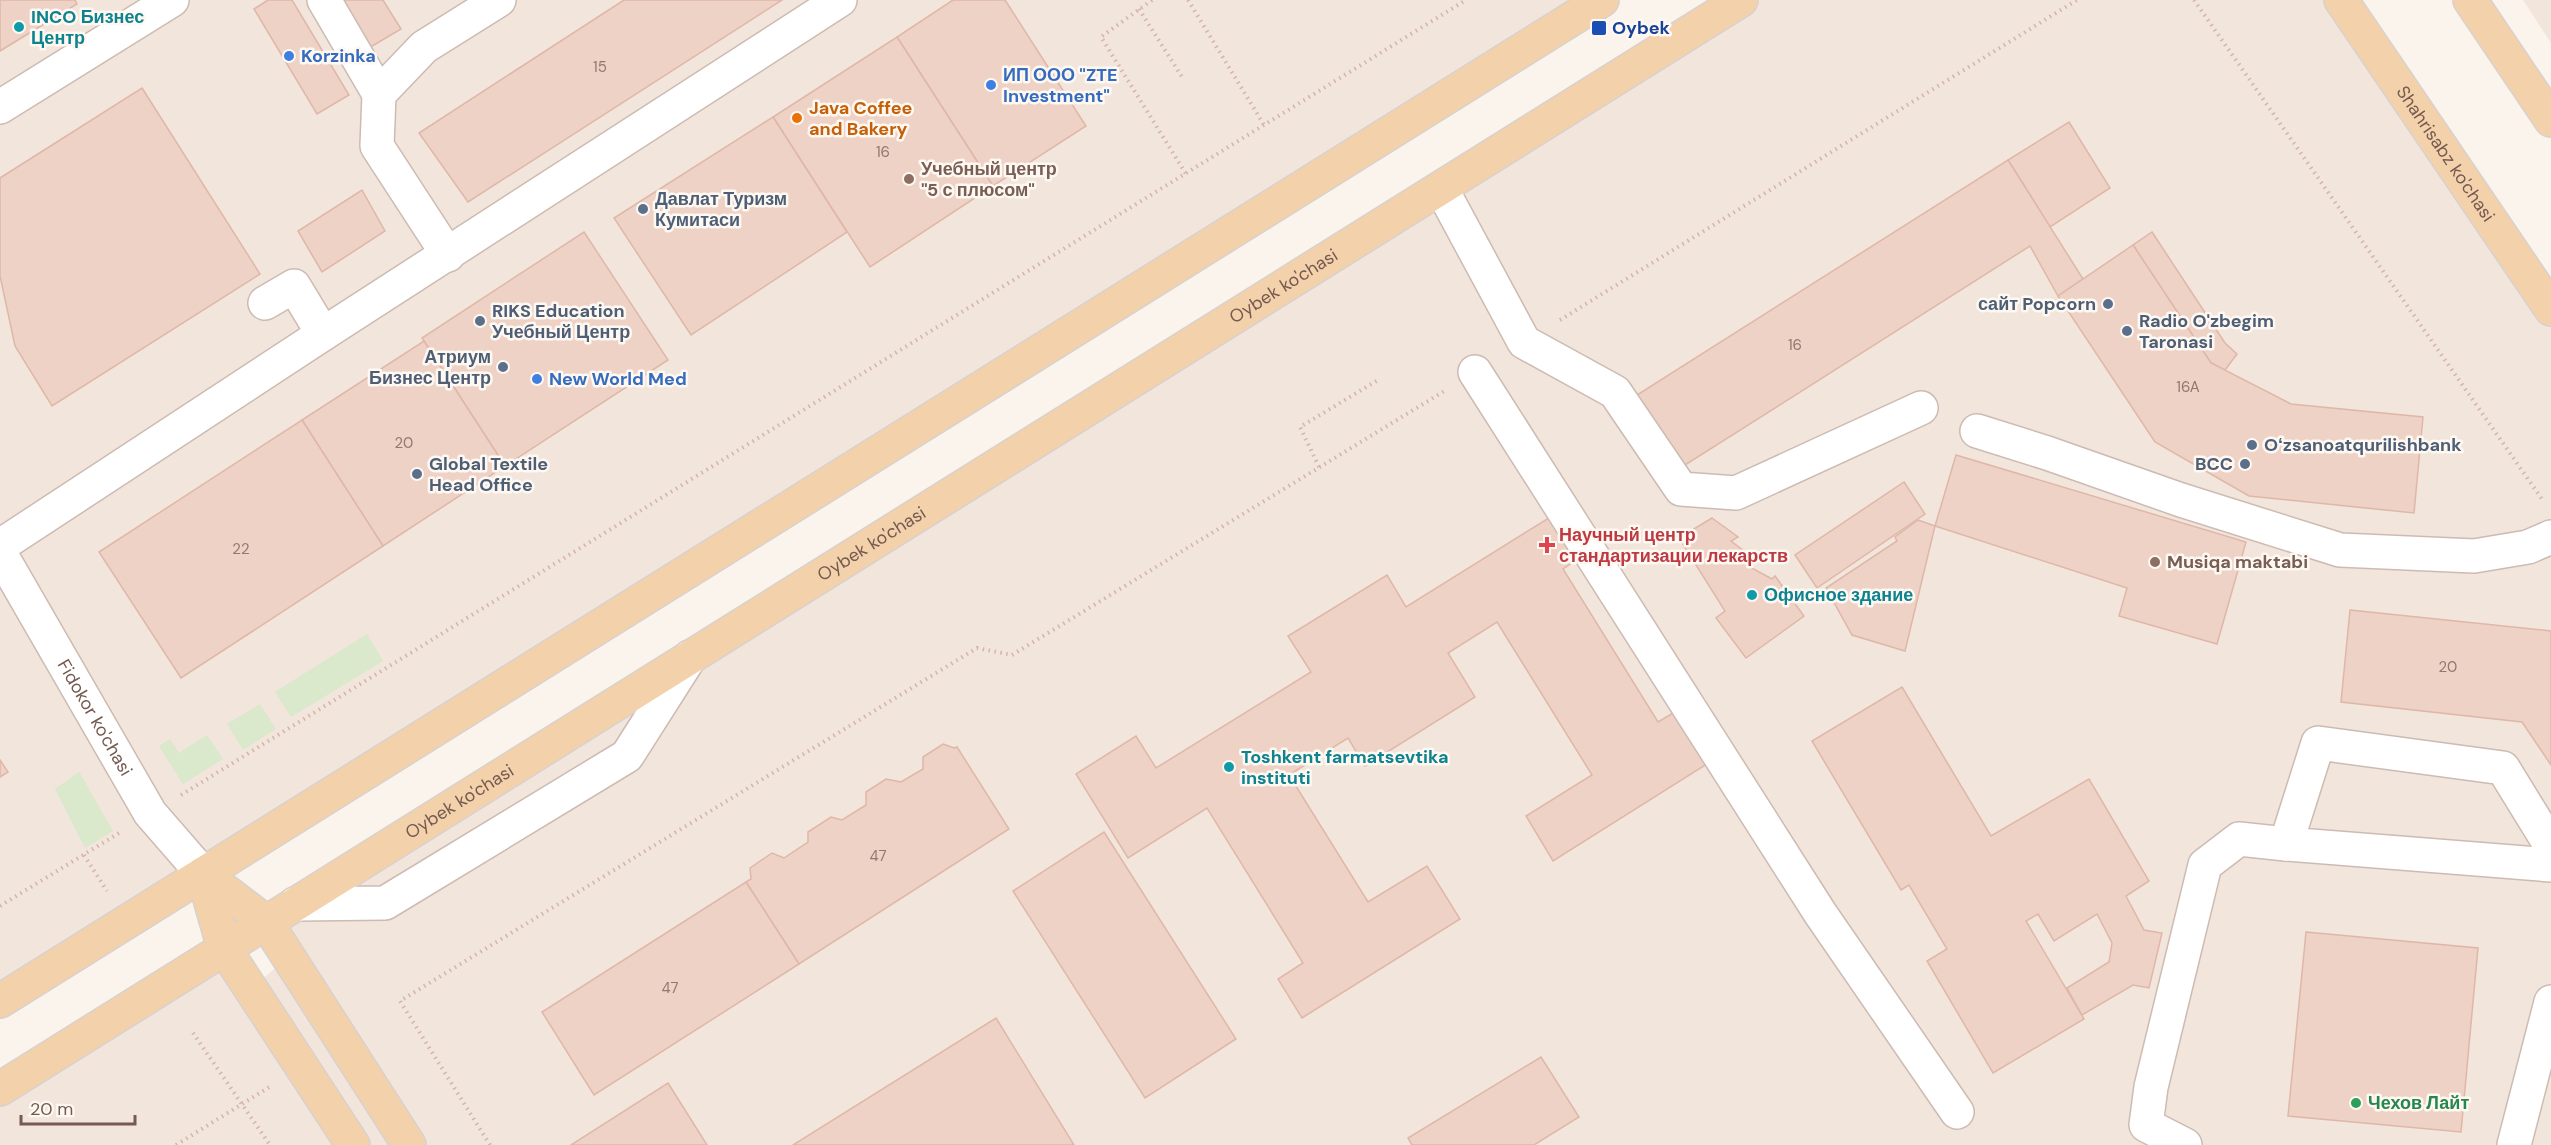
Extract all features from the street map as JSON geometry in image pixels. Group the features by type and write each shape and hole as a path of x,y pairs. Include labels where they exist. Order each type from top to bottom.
{"main road":[{"path":"0,1001 1602,0"},
{"name":"Oybek ko'chasi","path":"0,1089 1741,0"},
{"name":"Shahrisabz ko'chasi","path":"2341,0 2551,309"},
{"path":"2470,0 2551,120"},
{"name":"Fidokor ko'chasi","path":"203,874 266,922 409,1145"},
{"name":"Fidokor ko'chasi","path":"203,874 224,948 353,1145"}],"street":[{"path":"0,106 172,0"},
{"path":"324,0 379,94 377,146 448,255"},
{"path":"379,94 424,47 500,0"},
{"path":"0,546 840,0"},
{"path":"1440,188 1524,342 1615,392 1681,489 1736,493 1920,408"},
{"path":"265,303 294,286 323,334"},
{"path":"1475,372 1820,913 1957,1112"},
{"path":"1977,431 2181,500 2340,550 2474,556 2528,547 2551,537"},
{"name":"Fidokor ko'chasi","path":"0,553 150,813 203,874"},
{"path":"295,904 385,903 627,756 690,657"},
{"path":"2286,844 2318,743 2503,768 2551,846"},
{"path":"2185,1145 2144,1135 2151,1087 2205,865 2239,839 2551,865"},
{"path":"2514,1145 2551,1002"}],"path":[{"path":"1152,0 1101,37 1186,174"},
{"path":"1188,0 1264,125"},
{"path":"176,797 1466,0"},
{"path":"2194,0 2544,502"},
{"path":"1139,9 1184,80"},
{"path":"1319,467 1300,427 1378,380"},
{"path":"490,1145 400,1001 977,648 1012,655"},
{"path":"0,906 120,832"},
{"path":"84,854 109,895"},
{"path":"193,1033 270,1145"},
{"path":"176,1145 272,1085"}],"shaded area":[{"path":"0,0 1602,0 0,1001"},
{"name":"Oybek","path":"1741,0 2341,0 2551,309 2551,1145 0,1145 0,1089 224,948 251,988 288,958 266,922"},
{"path":"2523,0 2551,0 2551,43"}],"green space":[{"path":"367,634 383,661 291,717 275,692"},
{"path":"260,704 276,729 243,750 227,724"},
{"path":"207,735 223,759 183,784 159,746 170,739 179,753"},
{"path":"79,772 113,831 85,848 55,789"}],"building":[{"name":"INCO Бизнес Центр","path":"0,0 75,0 77,4 0,51"},
{"path":"268,0 292,0 349,95 317,114 254,9"},
{"path":"340,0 383,0 401,29 369,48"},
{"path":"624,0 782,0 468,202 419,133"},
{"path":"953,0 1005,0 1086,126 993,186 897,37"},
{"path":"897,37 993,186 870,267 773,117"},
{"path":"142,88 260,274 52,406 15,346 0,276 0,178"},
{"path":"773,117 847,232 691,335 614,218"},
{"path":"2069,122 2110,188 2050,227 2008,160"},
{"path":"2008,160 2083,279 2058,296 2030,246 1682,467 1637,395"},
{"path":"362,190 385,231 322,272 298,231"},
{"path":"584,232 668,360 505,466 422,338"},
{"path":"2152,232 2225,343 2237,354 2225,370 2211,363 2133,245"},
{"path":"2133,245 2211,363 2291,404 2423,417 2414,513 2249,496 2155,442 2058,296"},
{"path":"424,341 505,466 383,546 302,420"},
{"path":"302,420 383,546 181,678 99,552"},
{"path":"1956,455 2246,542 2217,644 2119,616 2127,588 1935,526"},
{"path":"1904,482 1925,514 1817,588 1795,555"},
{"name":"Toshkent farmatsevtika instituti","path":"1552,516 1578,559 1563,569 1658,722 1678,710 1710,762 1553,861 1526,816 1592,775 1497,622 1448,653 1475,697 1365,766 1348,738 1289,775 1368,902 1427,866 1460,919 1302,1018 1278,979 1303,963 1207,808 1128,858 1076,774 1136,736 1156,768 1311,672 1288,636 1387,575 1406,607"},
{"name":"Офисное здание","path":"1712,518 1738,537 1731,541 1756,560 1748,566 1772,579 1775,576 1804,616 1746,658 1716,618 1725,611 1679,538"},
{"name":"Офисное здание","path":"1918,520 1935,526 1905,651 1852,635 1826,588 1897,541 1895,537"},
{"path":"2350,610 2551,631 2551,765 2522,722 2341,702"},
{"path":"1902,687 1991,836 2089,779 2149,881 2126,896 2144,930 2162,933 2149,988 2133,985 2082,1015 2067,988 2109,962 2112,943 2097,914 2054,941 2038,914 2026,921 2084,1019 1993,1073 1927,961 1947,949 1909,885 1901,890 1812,741"},
{"path":"943,744 957,747 1009,829 799,964 746,882 751,879 750,868 772,853 784,858 808,842 808,832 831,817 842,820 866,805 866,792 886,779 901,782 923,769 923,757"},
{"path":"0,760 8,772 0,777"},
{"path":"1104,832 1236,1039 1145,1098 1013,891"},
{"path":"746,882 799,964 594,1095 542,1012"},
{"path":"2306,932 2478,948 2461,1132 2288,1116"},
{"path":"996,1018 1074,1145 793,1145"},
{"path":"1541,1057 1579,1117 1534,1145 1412,1145 1408,1138"},
{"path":"668,1083 707,1145 571,1145"}],"place":[{"name":"INCO Бизнес Центр","path":"19,27"},
{"name":"Oybek","path":"1599,28"},
{"name":"Korzinka","path":"289,56"},
{"name":"ИП ООО \"ZTE Investment\"","path":"991,85"},
{"name":"Java Coffee and Bakery","path":"797,118"},
{"name":"Учебный центр \"5 с плюсом\"","path":"909,179"},
{"name":"Давлат Туризм Кумитаси","path":"643,209"},
{"name":"сайт Popcorn","path":"2108,304"},
{"name":"RIKS Education Учебный Центр","path":"480,321"},
{"name":"Radio O'zbegim Taronasi","path":"2127,331"},
{"name":"Атриум Бизнес Центр","path":"503,367"},
{"name":"New World Med","path":"537,379"},
{"name":"Oʻzsanoatqurilishbank","path":"2252,445"},
{"name":"BCC","path":"2245,464"},
{"name":"Global Textile Head Office","path":"417,474"},
{"name":"Научный центр стандартизации лекарств","path":"1547,545"},
{"name":"Musiqa maktabi","path":"2155,562"},
{"name":"Офисное здание","path":"1752,595"},
{"name":"Toshkent farmatsevtika instituti","path":"1229,767"},
{"name":"Чехов Лайт","path":"2356,1103"}]}
